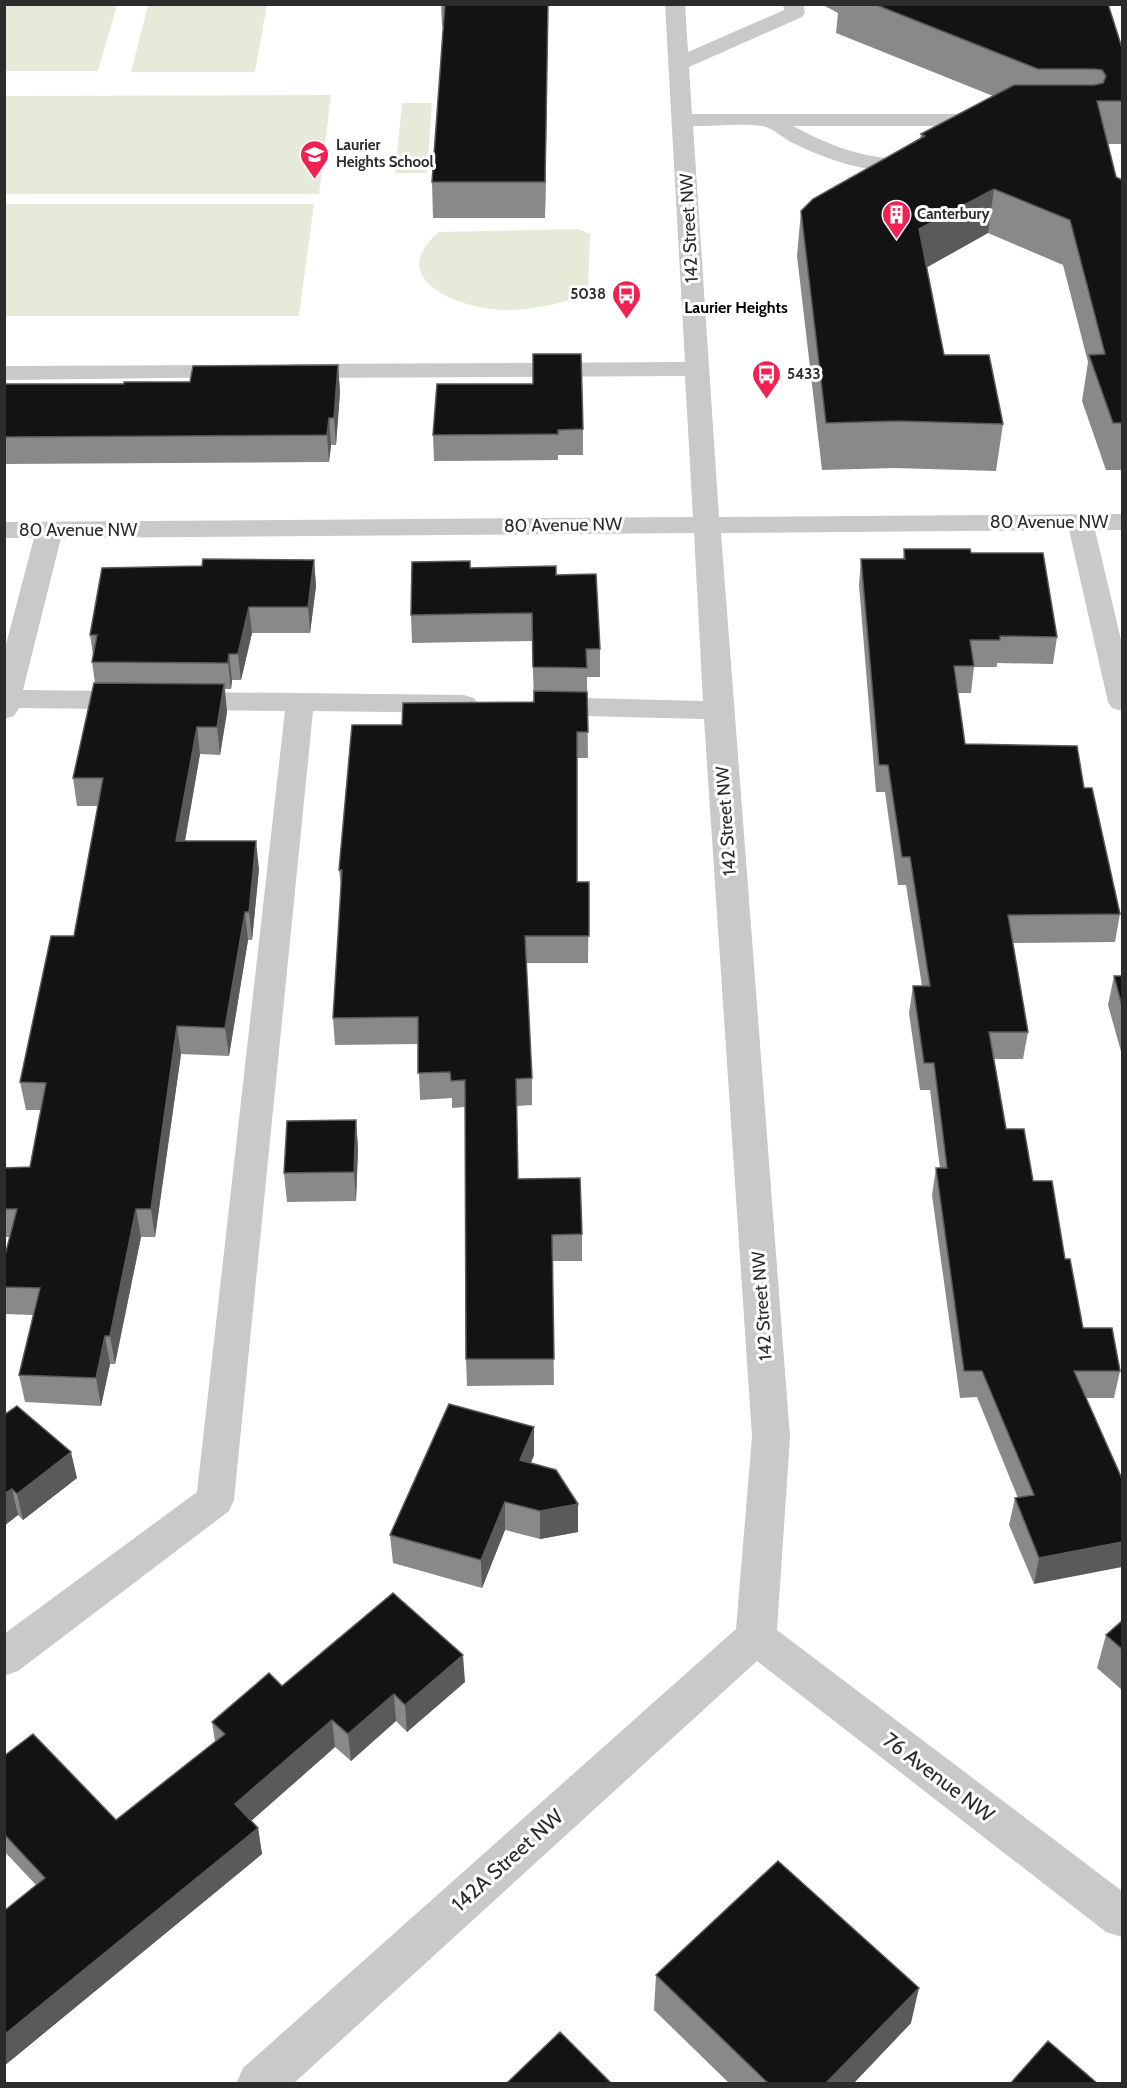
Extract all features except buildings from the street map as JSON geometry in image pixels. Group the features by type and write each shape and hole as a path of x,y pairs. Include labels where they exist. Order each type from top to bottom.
{"street":[{"name":"142 Street NW","path":"675,4 718,710 771,1437 756,1637"},
{"path":"679,64 795,13 793,4"},
{"path":"683,120 1015,120"},
{"path":"770,120 779,129 817,148 858,159 904,165 917,163 925,158 927,149 920,120"},
{"path":"4,373 698,369"},
{"path":"1080,522 1122,702"},
{"name":"80 Avenue NW","path":"4,530 706,523 1122,522"},
{"path":"50,531 5,703 300,700 718,710"},
{"path":"4,1658 215,1500 300,700"},
{"name":"76 Avenue NW","path":"756,1637 1122,1917"},
{"name":"142A Street NW","path":"259,2084 756,1637"}],"green space":[{"path":"4,5 117,5 98,71 5,71"},
{"path":"148,5 267,5 255,72 131,72"},
{"path":"331,95 319,194 5,194 5,96"},
{"path":"402,103 432,103 427,173 395,173"},
{"path":"5,204 314,204 299,316 5,316"},
{"path":"578,229 590,234 588,293 550,305 512,310 474,306 437,290 425,279 419,266 423,250 439,232"}],"place":[{"name":"Laurier Heights School","path":"315,180"},
{"name":"Canterbury","path":"896,240"},
{"name":"5038","path":"627,320"},
{"name":"5433","path":"766,400"}],"district":[{"name":"Laurier Heights","path":"736,307"}]}
